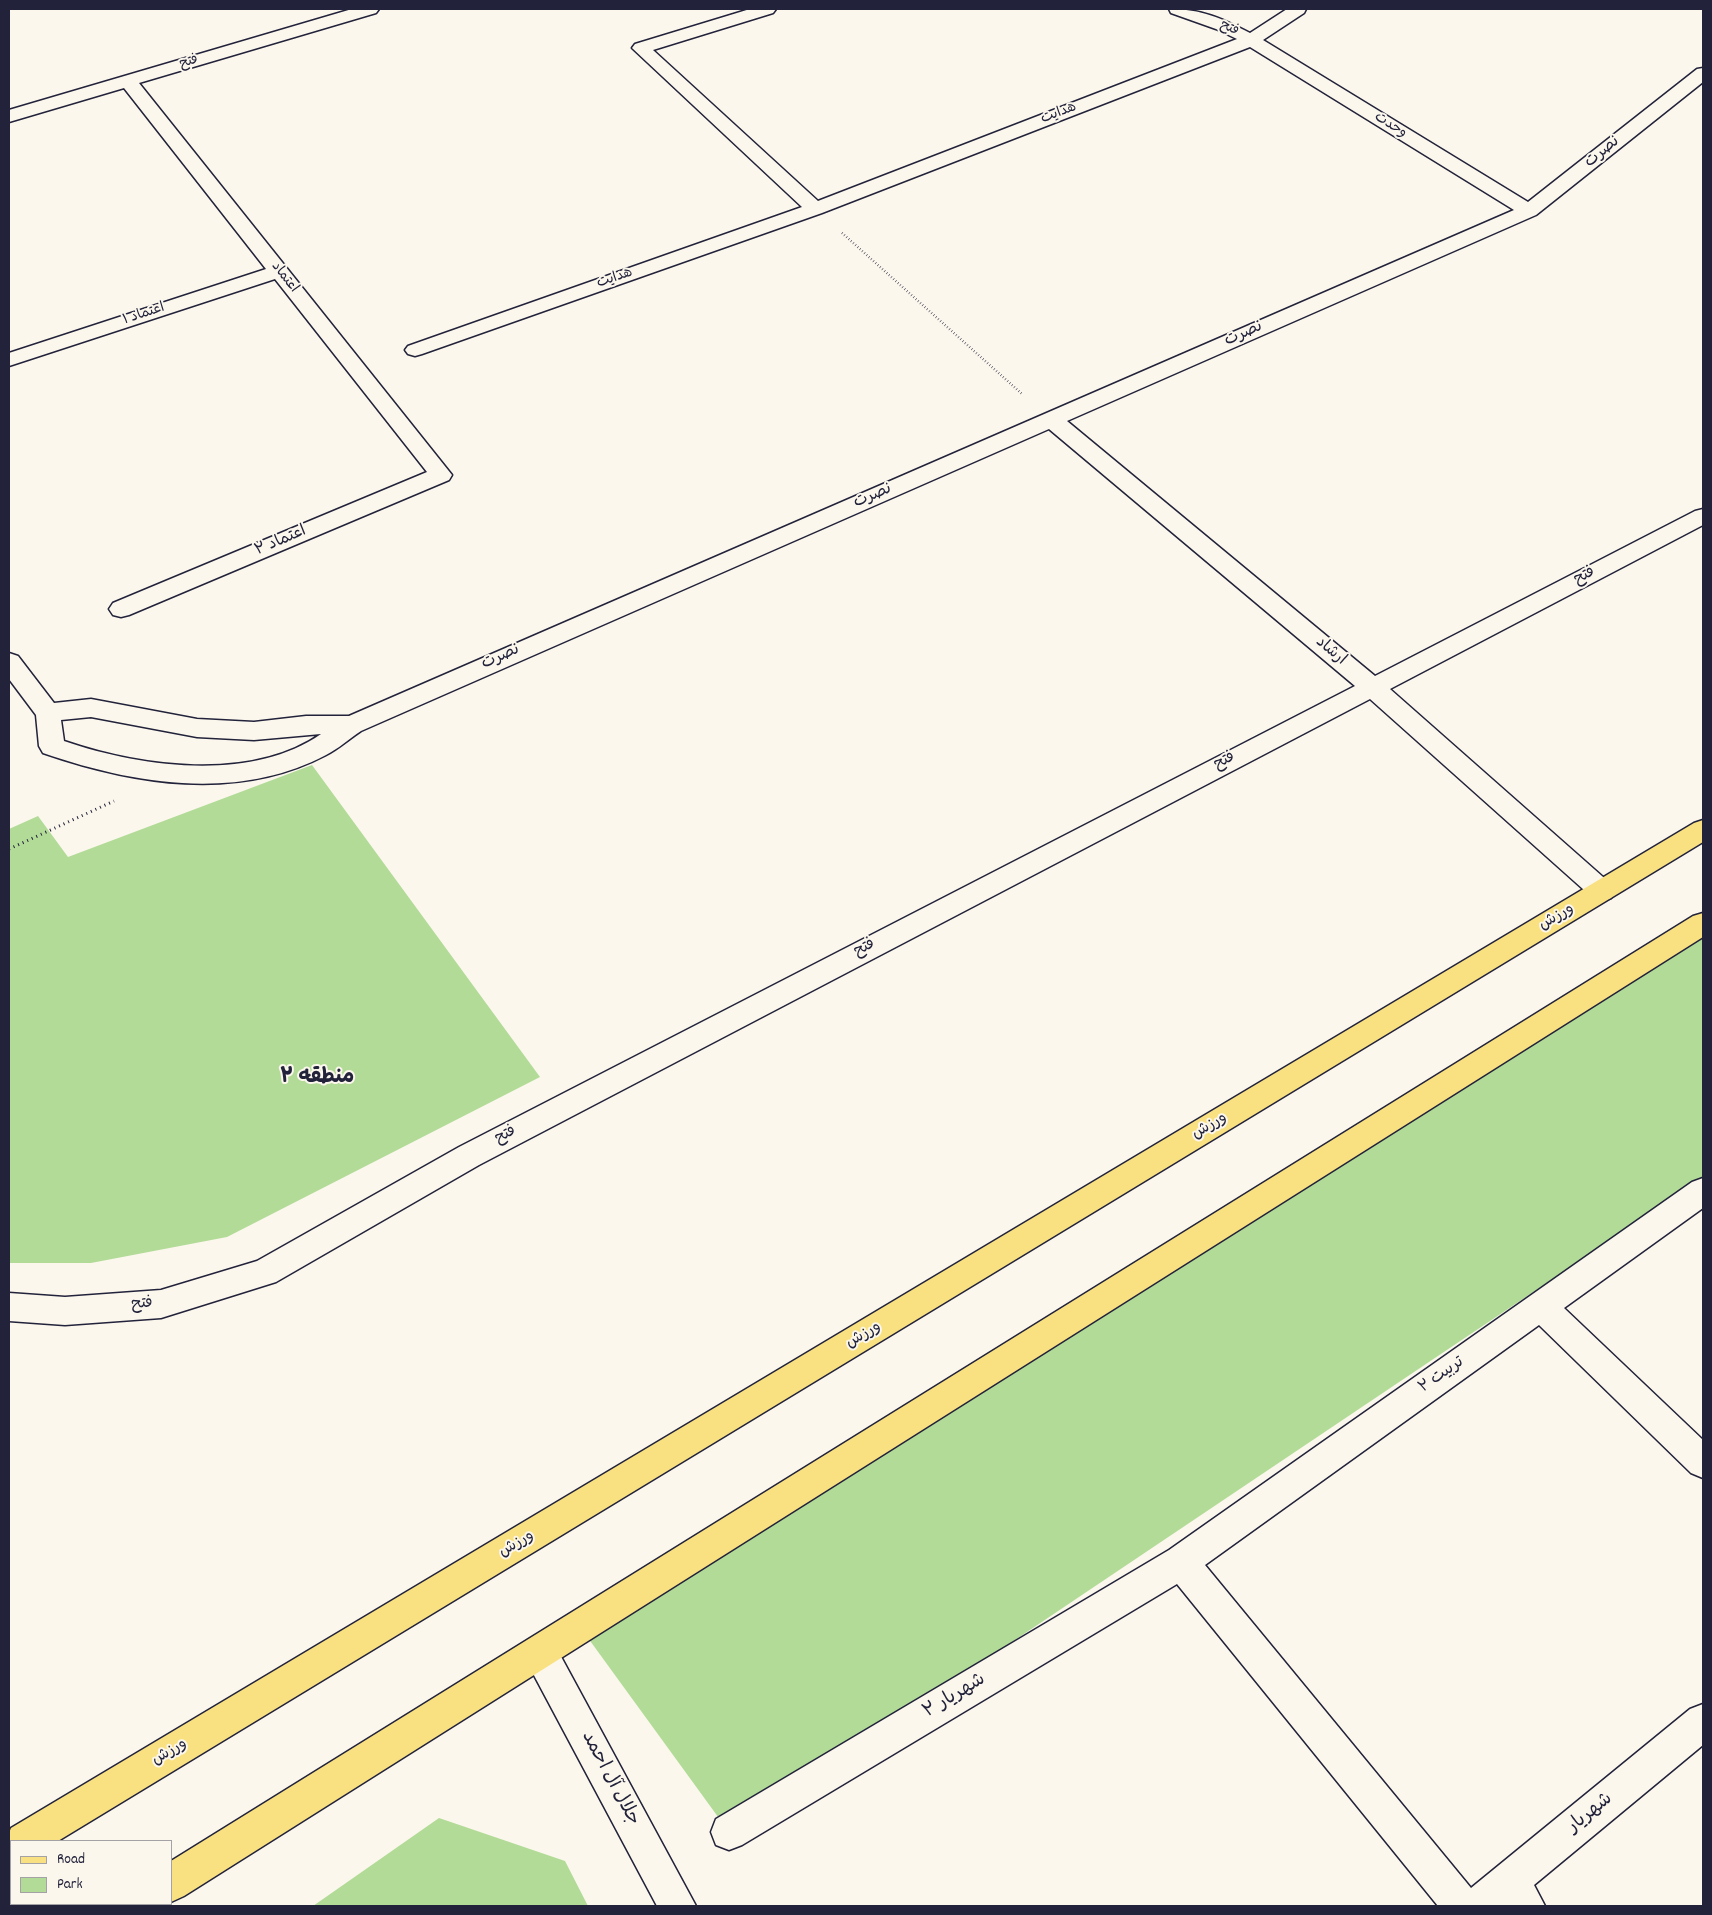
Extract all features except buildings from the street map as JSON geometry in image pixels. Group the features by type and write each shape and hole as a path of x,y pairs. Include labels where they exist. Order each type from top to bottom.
{"main road":[{"name":"ورزش","path":"26,1840 1703,830"},
{"path":"172,1882 1703,924"}],"street":[{"name":"فتح","path":"9,116 370,9"},
{"path":"768,9 641,48 815,209"},
{"name":"فتح","path":"1177,9 1222,25 1251,40"},
{"name":"هدایت","path":"415,350 815,209 1251,40 1298,9"},
{"name":"وحدت","path":"1251,40 1530,211"},
{"name":"نصرت","path":"48,713 91,708 197,728 254,731 306,725 352,725 1530,211 1703,73"},
{"name":"اعتماد","path":"128,81 441,475"},
{"name":"اعتماد ۱","path":"9,360 279,271"},
{"name":"ارشاد","path":"1051,420 1371,686 1602,891"},
{"name":"اعتماد ۲","path":"121,609 441,475"},
{"name":"فتح","path":"9,1307 64,1311 161,1304 265,1272 469,1156 1371,686 1703,516"},
{"path":"9,662 48,713 52,746 85,759 131,769 201,775 259,769 311,752 352,725"},
{"name":"تربیت ۲","path":"1181,1562 1703,1191"},
{"path":"1540,1306 1703,1462"},
{"path":"1181,1562 1462,1906"},
{"name":"شهریار ۲","path":"730,1832 1181,1562"},
{"name":"جلال آل احمد","path":"540,1652 678,1906"},
{"name":"شهریار","path":"1479,1906 1517,1894 1703,1722"}],"path":[{"path":"815,209 1051,420"},
{"path":"9,849 114,800"}],"green space":[{"path":"312,765 540,1077 227,1237 91,1263 9,1263 9,829 38,816 68,857"},
{"path":"1703,924 1703,1178 729,1832 580,1627"},
{"path":"439,1818 565,1861 588,1906 313,1906"}],"district":[{"name":"منطقه ۲","path":"317,1079"}]}
